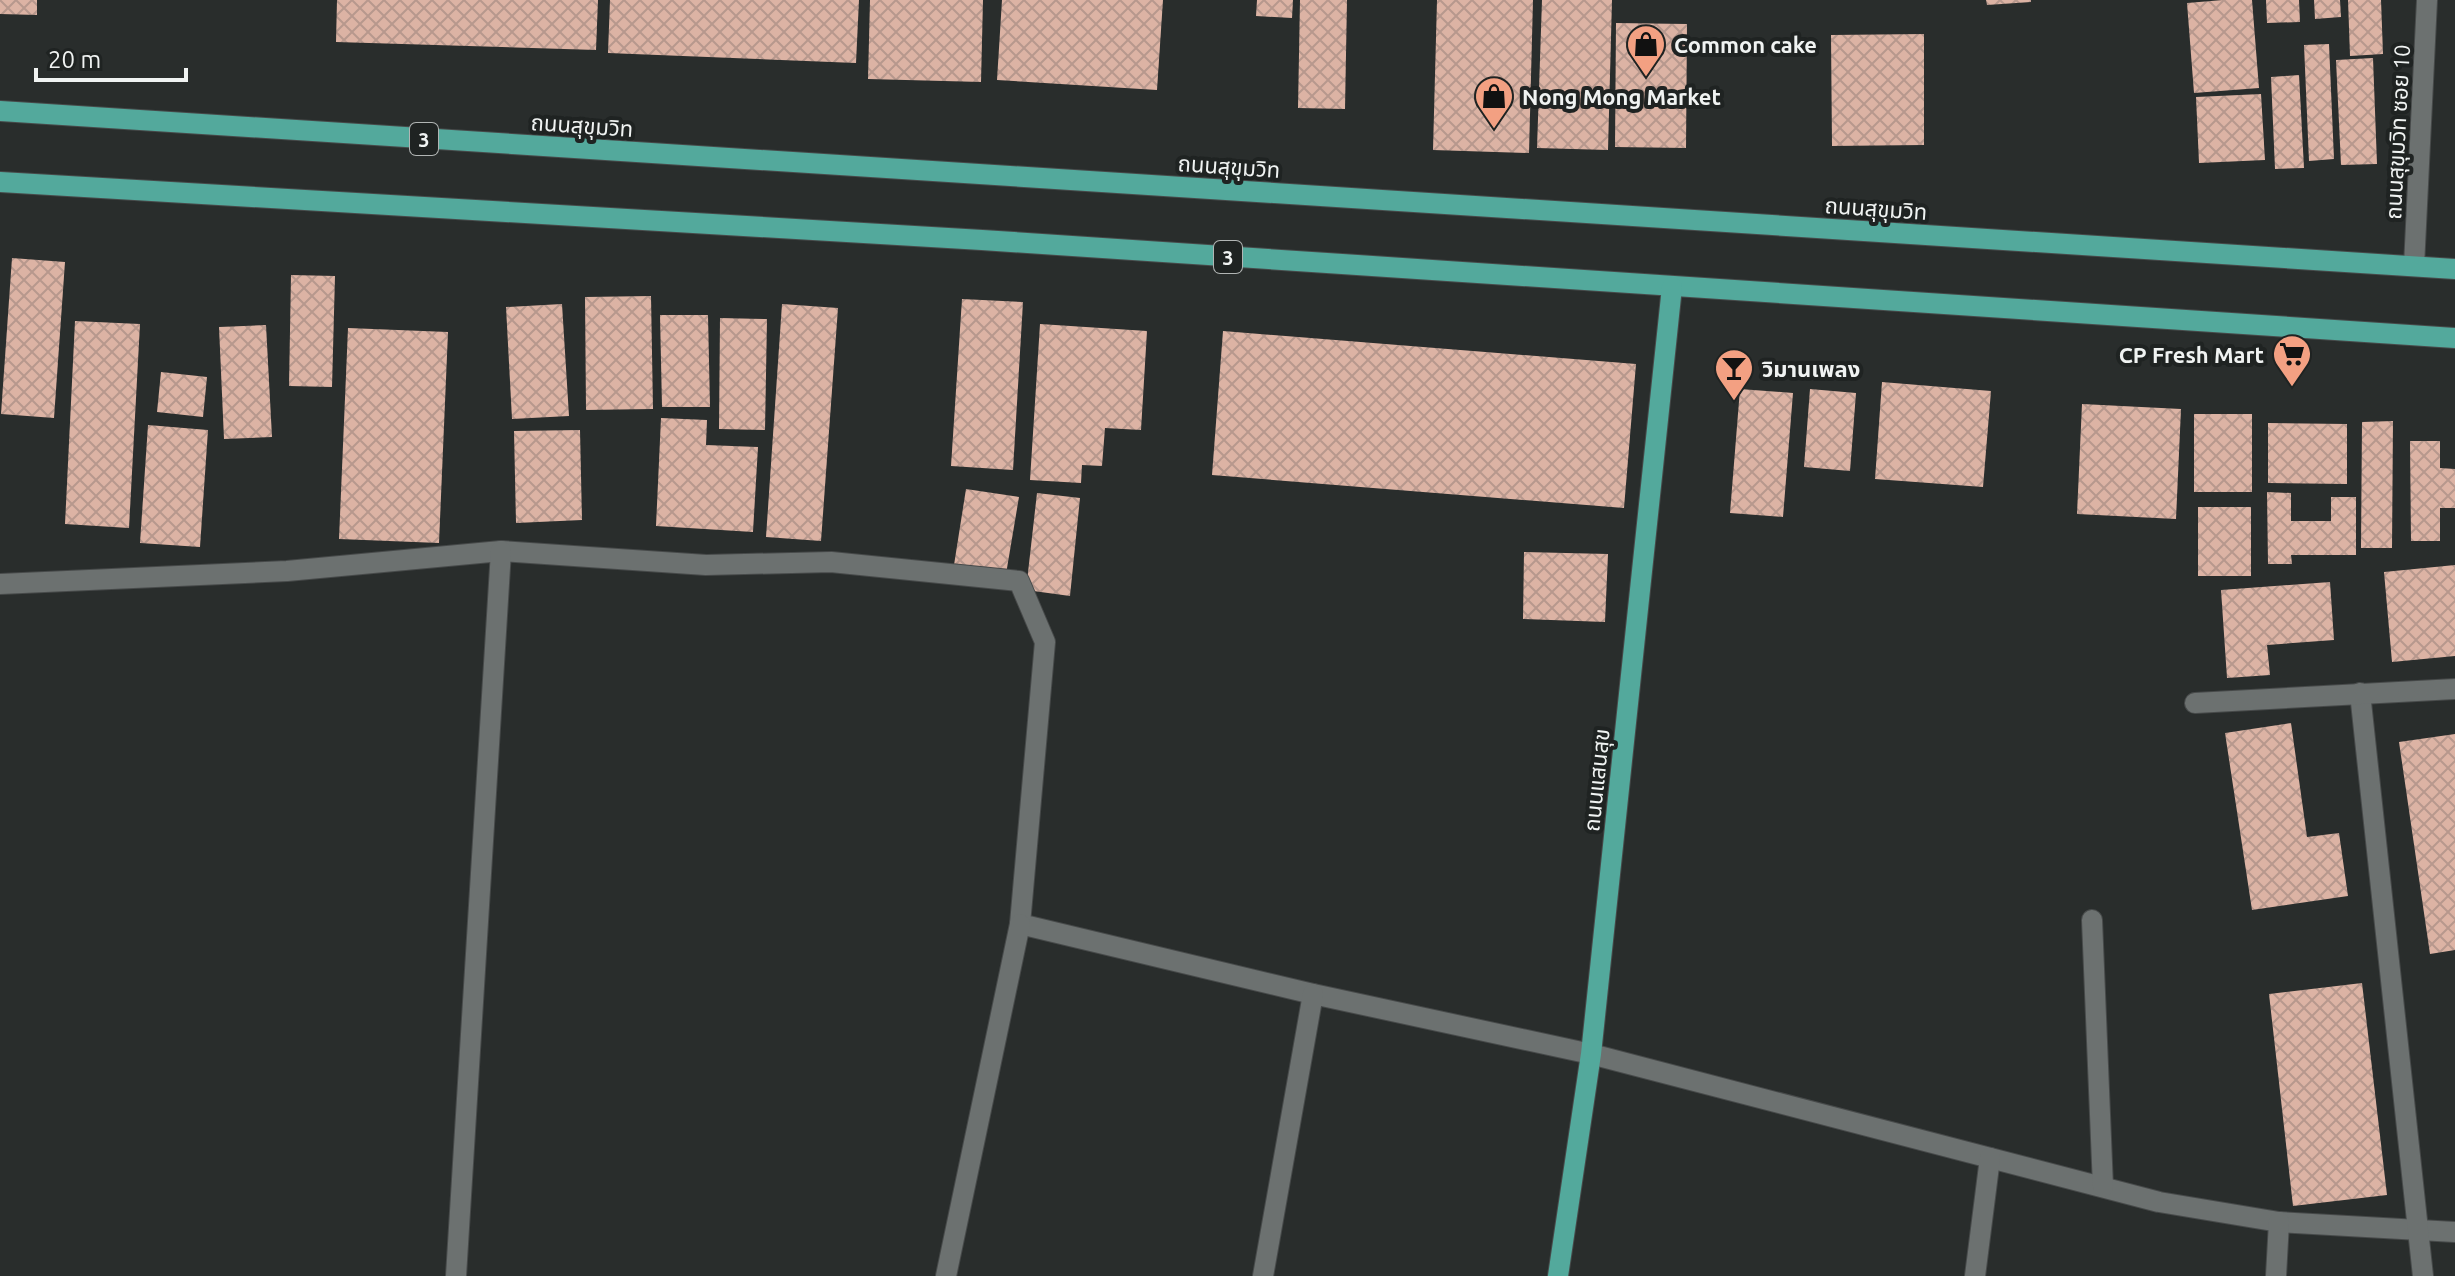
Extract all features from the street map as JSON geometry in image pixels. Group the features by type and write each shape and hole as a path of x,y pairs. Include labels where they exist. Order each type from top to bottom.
{"main road":[{"name":"ถนนสุขุมวิท","path":"0,111 2455,269"},
{"name":"3","path":"0,182 982,240 2455,338"},
{"name":"ถนนแสนสุข","path":"1558,1276 1591,1054 1672,287"}],"street":[{"name":"ถนนสุขุมวิท ซอย 10","path":"2414,266 2427,0"},
{"path":"0,584 287,571 501,551 706,565 831,562 1019,581 1045,642 1020,924 946,1276"},
{"path":"456,1276 501,551"},
{"path":"2195,703 2455,689"},
{"path":"2360,693 2423,1276"},
{"path":"2092,920 2103,1187"},
{"path":"1020,924 1313,994 1591,1054 2159,1202 2279,1222 2455,1232"},
{"path":"1263,1276 1313,994"},
{"path":"1975,1276 1990,1158"},
{"path":"2276,1276 2279,1222"}],"building":[{"path":"0,0 37,0 37,15 0,14"},
{"path":"337,0 598,0 596,50 336,42"},
{"path":"610,0 859,0 856,63 608,53"},
{"path":"870,0 983,0 981,82 868,79"},
{"path":"1002,0 1163,0 1157,90 997,80"},
{"path":"1257,0 1293,0 1292,18 1256,16"},
{"path":"1300,0 1347,0 1345,109 1298,108"},
{"path":"1437,0 1533,0 1529,153 1433,150"},
{"path":"1542,0 1612,0 1608,150 1537,148"},
{"path":"1986,0 2031,0 2031,2 1987,5"},
{"path":"2252,0 2259,88 2194,93 2187,3"},
{"path":"2266,0 2299,0 2300,22 2267,23"},
{"path":"2314,0 2340,0 2341,17 2315,19"},
{"path":"2348,0 2381,0 2383,54 2350,56"},
{"path":"1616,23 1687,24 1686,148 1615,147"},
{"path":"1924,34 1924,145 1832,146 1831,35"},
{"path":"2329,44 2334,159 2309,161 2304,45"},
{"path":"2373,58 2377,164 2341,165 2336,60"},
{"path":"2299,75 2304,168 2275,169 2271,77"},
{"path":"2261,94 2265,160 2199,163 2196,97"},
{"path":"12,258 65,262 54,418 1,414"},
{"path":"291,275 335,276 332,387 289,386"},
{"path":"651,296 653,409 586,410 585,297"},
{"path":"962,299 1023,302 1013,470 951,466"},
{"path":"562,304 569,416 512,419 506,307"},
{"path":"782,304 838,308 821,541 766,537"},
{"path":"660,315 708,315 710,407 662,407"},
{"path":"720,318 767,319 765,430 719,429"},
{"path":"75,321 140,324 129,528 65,524"},
{"path":"1040,324 1147,331 1141,430 1105,428 1102,466 1082,465 1081,483 1030,480"},
{"path":"266,325 272,437 224,439 219,327"},
{"path":"348,328 448,332 439,543 339,539"},
{"path":"1223,331 1636,364 1624,508 1212,475"},
{"path":"161,372 207,377 203,417 157,412"},
{"path":"1882,382 1991,391 1983,487 1875,479"},
{"path":"1740,389 1793,393 1783,517 1730,513"},
{"path":"1810,389 1856,393 1850,471 1804,467"},
{"path":"2082,404 2181,409 2176,519 2077,514"},
{"path":"2194,414 2252,414 2252,492 2194,492"},
{"path":"661,418 707,420 706,445 758,447 753,532 656,526"},
{"path":"2393,421 2392,548 2361,548 2362,422"},
{"path":"2268,423 2347,424 2347,484 2268,483"},
{"path":"148,425 208,430 200,547 140,543"},
{"path":"580,430 582,520 516,523 514,431"},
{"path":"2410,441 2440,441 2440,468 2455,469 2455,508 2440,508 2440,541 2411,541"},
{"path":"966,489 1019,497 1006,574 954,565"},
{"path":"2267,492 2291,493 2291,521 2331,521 2331,497 2356,497 2356,555 2291,555 2292,564 2268,564"},
{"path":"1037,493 1080,498 1070,596 1026,590"},
{"path":"2198,507 2251,507 2251,576 2198,576"},
{"path":"1524,552 1608,554 1605,622 1523,619"},
{"path":"2455,565 2455,656 2392,662 2384,572"},
{"path":"2330,582 2334,640 2267,645 2270,675 2227,678 2221,590"},
{"path":"2291,723 2307,837 2339,833 2348,896 2252,910 2225,733"},
{"path":"2455,734 2455,950 2430,954 2399,742"},
{"path":"2362,983 2387,1195 2293,1206 2269,994"}],"place":[{"name":"Common cake","path":"1646,78"},
{"name":"Nong Mong Market","path":"1494,130"},
{"name":"CP Fresh Mart","path":"2292,388"},
{"name":"วิมานเพลง","path":"1734,402"}]}
